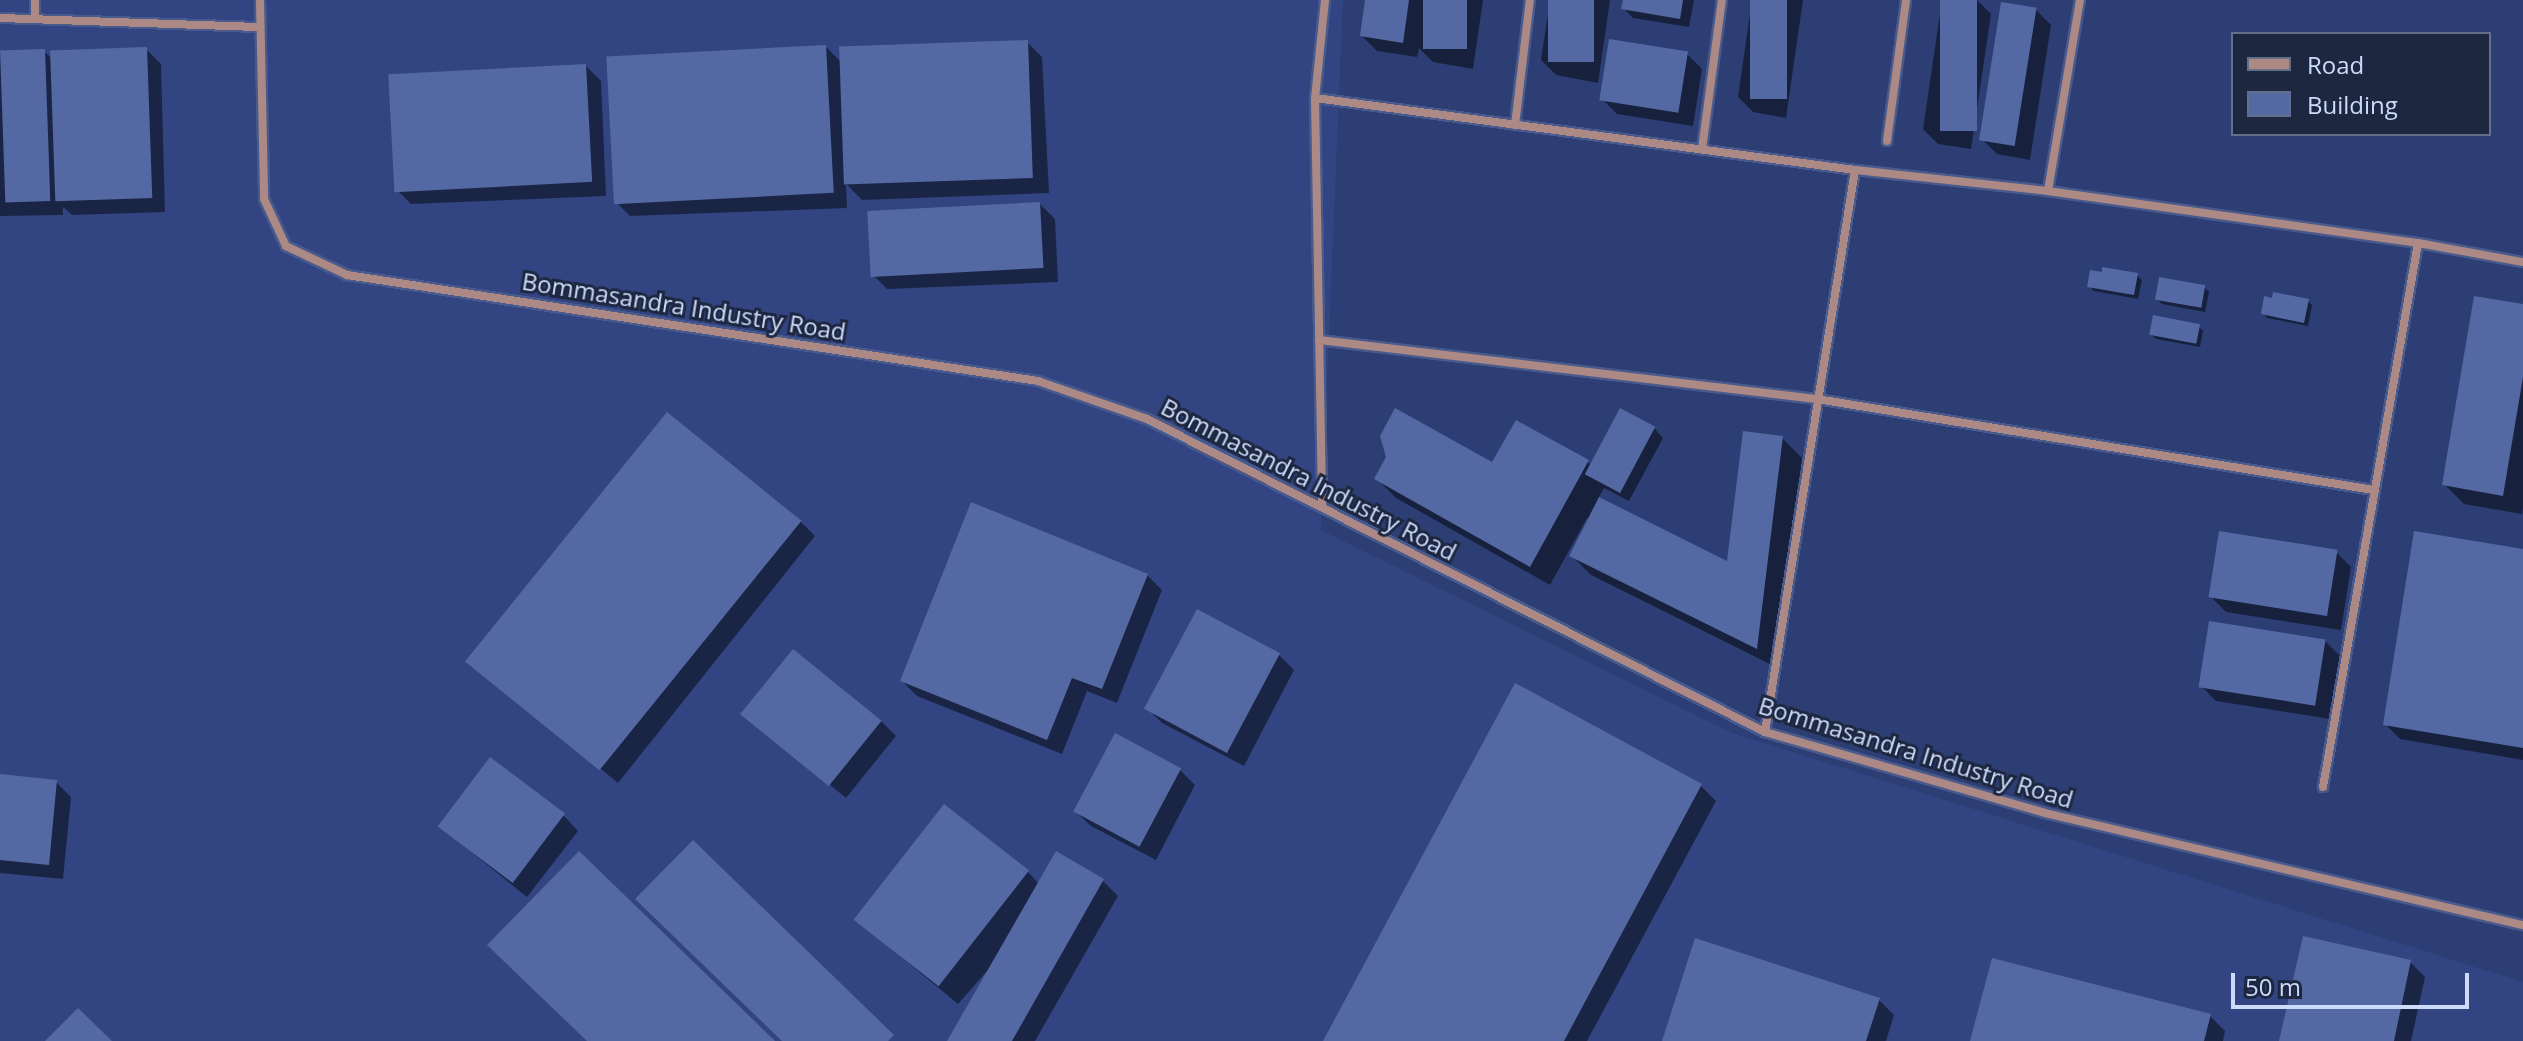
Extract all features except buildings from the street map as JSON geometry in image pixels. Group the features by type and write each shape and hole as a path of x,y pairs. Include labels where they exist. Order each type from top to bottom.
{"street":[{"path":"35,0 35,19"},
{"name":"Bommasandra Industry Road","path":"260,0 264,199 286,246 347,275 1038,381 1147,419 1765,732 2045,813 2523,925"},
{"path":"1322,507 1315,98 1325,0"},
{"path":"1515,125 1530,0"},
{"path":"1702,149 1722,0"},
{"path":"1887,141 1906,0"},
{"path":"2048,191 2080,0"},
{"path":"0,18 259,27"},
{"path":"1315,98 1855,170 2048,191 2418,243 2523,262"},
{"path":"1765,732 1855,170"},
{"path":"2323,787 2418,243"},
{"path":"1319,340 1817,399 2374,490"}],"shaded area":[{"path":"0,0 1343,0 1321,530 1732,733 2523,982 2523,1041 0,1041"}]}
